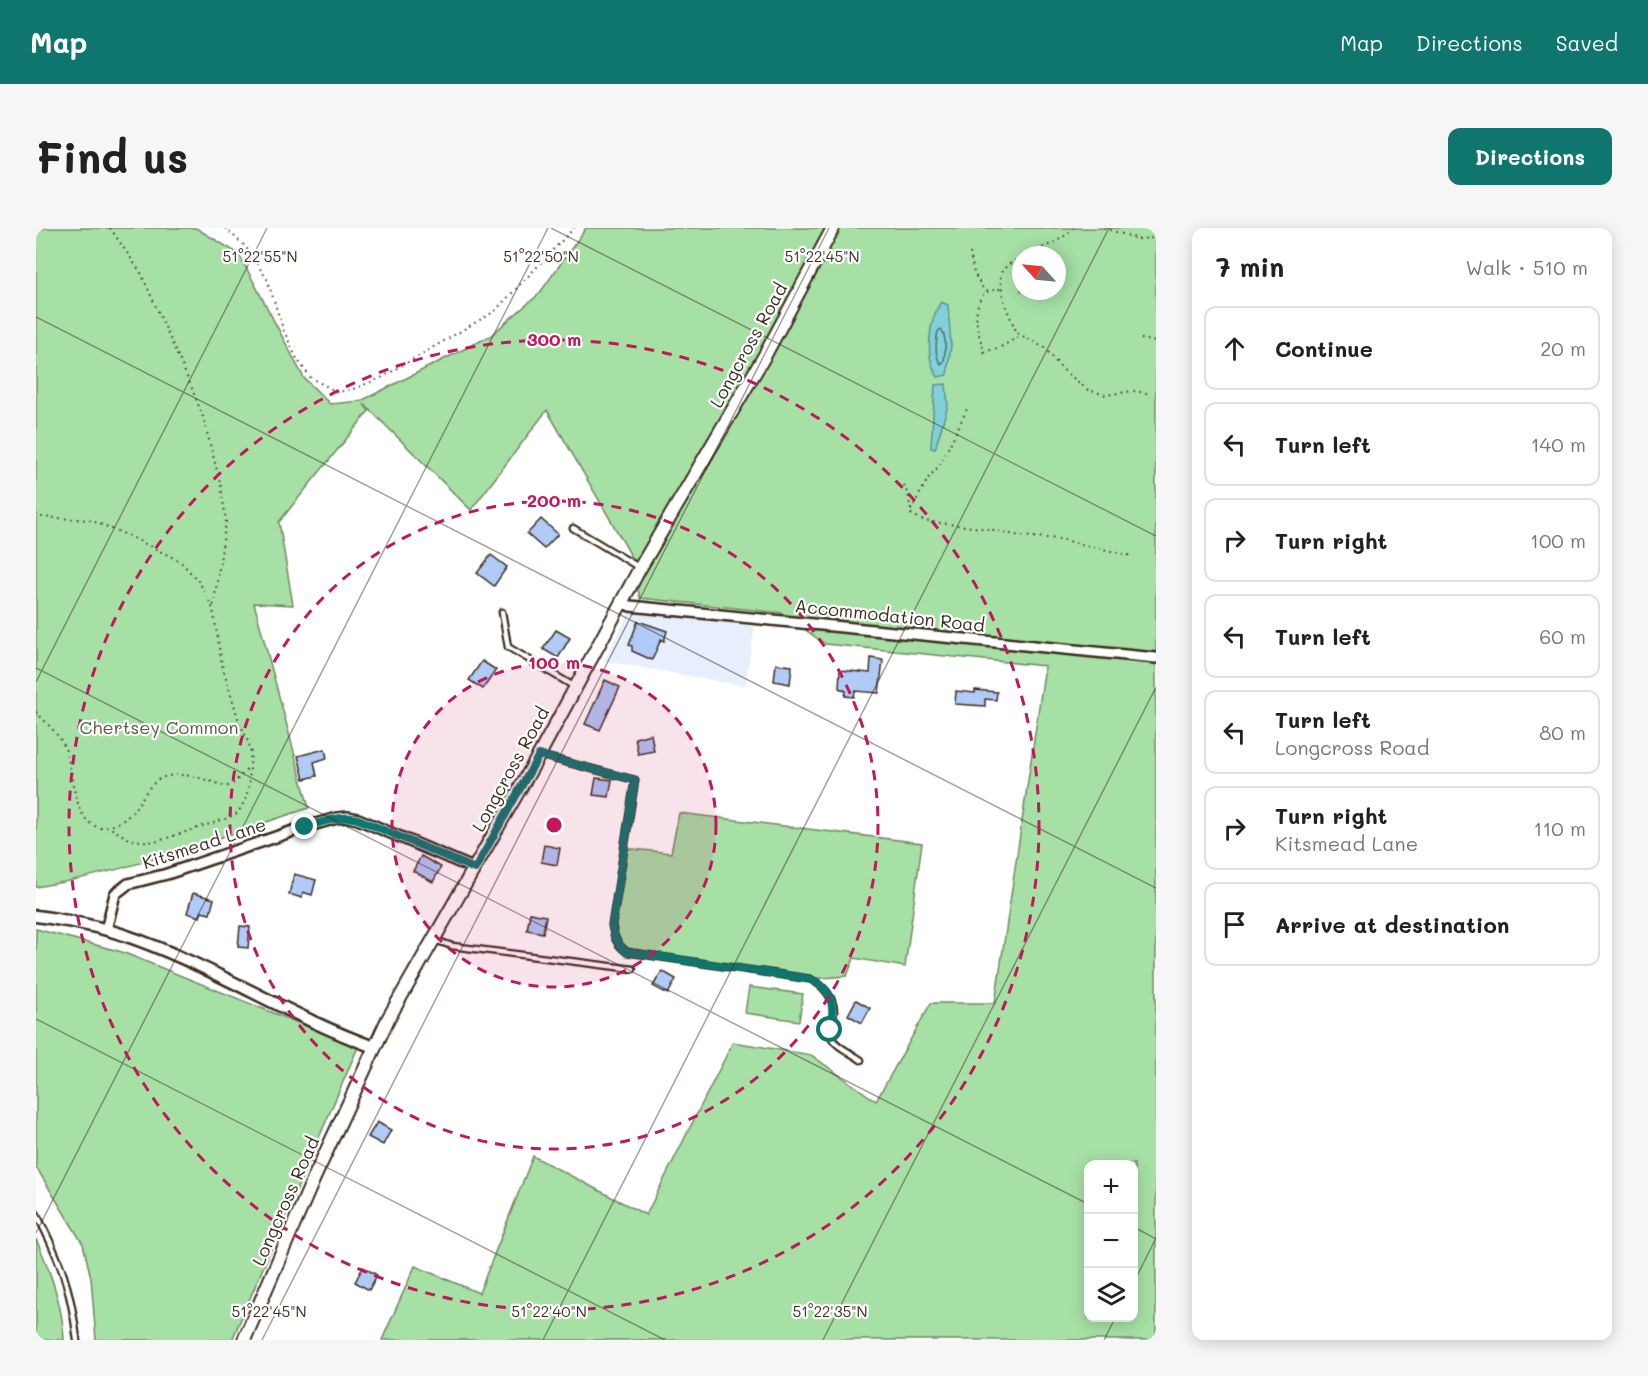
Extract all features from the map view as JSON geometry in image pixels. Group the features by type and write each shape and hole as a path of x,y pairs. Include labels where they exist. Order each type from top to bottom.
{"main road":[{"name":"Longcross Road","path":"244,1340 314,1178 350,1104 374,1047 402,994 539,755 640,568 765,355 833,228"}],"street":[{"name":"Accommodation Road","path":"621,603 630,606 1156,658"},
{"name":"Kitsmead Lane","path":"106,930 115,894 128,884 167,874 234,850 337,818 358,819 475,869"},
{"path":"36,916 88,925 157,948 374,1047"}],"lane":[{"path":"573,528 640,568"},
{"path":"502,612 508,647 575,687"},
{"path":"539,755 635,780 612,925 614,937 619,946 627,952 810,979 819,983 831,998 834,1012 831,1036 836,1043 861,1059"},
{"path":"435,940 452,946 633,969"},
{"path":"36,1213 66,1276 73,1306 77,1340"}],"path":[{"path":"110,228 141,273 203,417 221,486 226,521 225,542 213,609"},
{"path":"225,228 245,246 267,279 283,329 297,359 311,378 338,392 351,390 381,378 495,311 574,228"},
{"path":"1047,246 1067,235 1073,228"},
{"path":"1104,228 1138,239 1156,238"},
{"path":"970,253 974,273 985,292"},
{"path":"1012,262 1002,270 1000,289 1009,316 1020,336 1045,348 1062,369 1088,390 1106,395 1133,391 1147,393"},
{"path":"1000,289 985,292 979,300 976,315 984,352 1001,347 1020,336"},
{"path":"1141,339 1156,342"},
{"path":"911,510 929,477 940,465 968,407"},
{"path":"904,485 909,498 911,514 924,521 989,529 1020,536 1060,539 1132,556"},
{"path":"36,514 40,518 90,520 180,561 200,583 213,609 222,665 238,718 251,749 246,798 238,813 155,842 130,840 109,827"},
{"path":"36,712 63,743 71,763 76,802 82,813 100,828 109,827 126,818 148,788 161,778 174,775 192,777 226,787 244,774 251,765"}],"shaded area":[{"path":"631,609 755,626 745,686 604,661"}],"green space":[{"name":"Chertsey Common","path":"36,228 196,228 239,254 304,378 330,404 361,401 490,336 539,294 586,228 1156,228 1156,1340 382,1340 415,1266 479,1293 533,1156 646,1215 733,1042 811,1055 876,1101 931,1003 995,1003 1045,666 825,644 782,613 640,598 629,552 547,410 471,510 364,404 369,411 279,522 293,605 254,603 309,808 140,863 36,887"},
{"path":"679,813 922,843 905,967 854,958 847,976 810,979 627,952 619,946 612,925 624,848 671,853"},
{"path":"36,929 122,952 358,1047 232,1340 96,1340 91,1278 83,1244 36,1167"},
{"path":"749,987 803,994 799,1021 745,1013"},
{"path":"36,1239 55,1288 64,1340 36,1340"}],"water":[{"path":"941,302 948,305 951,346 947,375 938,377 931,360 930,339 931,329"},
{"path":"946,384 948,405 935,449 931,448 935,385"}],"building":[{"path":"541,519 558,534 544,549 527,534"},
{"path":"491,555 507,567 494,586 477,573"},
{"path":"638,621 667,631 664,641 661,639 652,660 632,651 632,646 629,645"},
{"path":"556,630 570,638 558,658 543,649"},
{"path":"871,658 883,660 879,693 855,691 854,697 845,696 846,691 839,688 840,670 870,673"},
{"path":"482,661 496,670 483,689 469,680"},
{"path":"776,664 792,666 790,684 774,681"},
{"path":"605,680 620,687 600,730 585,724"},
{"path":"975,690 997,692 996,700 985,699 985,706 955,704 956,691 975,693"},
{"path":"651,734 654,751 638,754 635,738"},
{"path":"325,749 327,758 314,762 317,776 304,779 298,756"},
{"path":"596,778 612,780 609,797 593,795"},
{"path":"544,845 560,848 557,865 541,862"},
{"path":"421,856 441,867 433,882 413,871"},
{"path":"294,874 316,880 312,895 303,892 302,898 289,894"},
{"path":"193,893 214,899 210,914 202,912 200,917 187,913"},
{"path":"530,913 546,916 543,933 527,930"},
{"path":"240,926 250,927 248,948 238,947"},
{"path":"662,971 676,979 668,994 653,986"},
{"path":"856,1000 870,1008 862,1023 848,1015"},
{"path":"377,1122 391,1130 383,1145 368,1137"},
{"path":"363,1267 377,1275 369,1290 355,1282"}],"route":[{"path":"305,827 337,818 358,819 475,869 539,755 635,780 612,925 614,937 619,946 627,952 810,979 819,983 831,998 834,1012 830,1030"}]}
